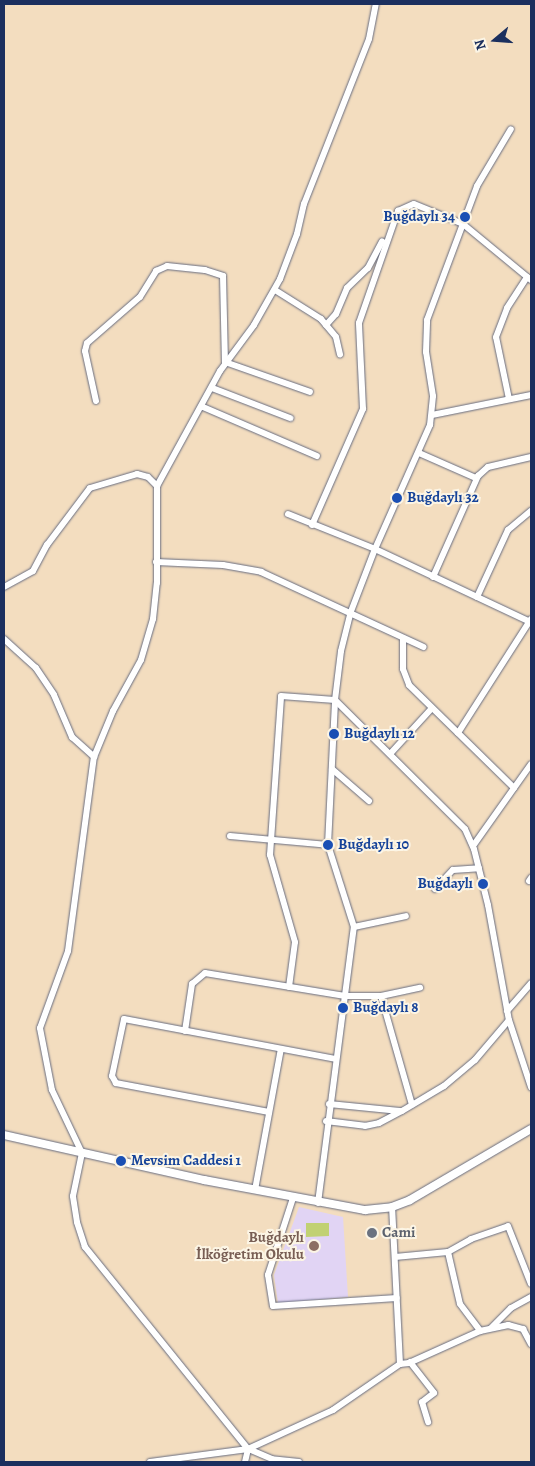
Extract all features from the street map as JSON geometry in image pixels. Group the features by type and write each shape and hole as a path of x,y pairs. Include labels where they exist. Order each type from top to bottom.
{"street":[{"path":"299,1462 272,1460 248,1449 86,1247 77,1222 73,1196 82,1153 52,1090 40,1028 68,951 94,758 113,711 146,647 155,605 157,486 226,363 275,290 292,249 304,204 369,39 376,4"},
{"path":"318,1202 334,1059 346,996 354,927 328,845 335,700 350,614 375,549 419,452 432,415 432,387 426,352 427,320 482,176 511,129"},
{"path":"312,525 363,409 359,323 397,214 408,205 463,224 529,278 507,308 496,337 510,399"},
{"path":"326,325 336,314 347,288 368,268 381,243 386,241"},
{"path":"96,401 86,346 140,297 156,271 164,267 206,270 223,276 226,363"},
{"path":"275,290 326,325 336,337 340,355"},
{"path":"226,363 310,392"},
{"path":"212,388 290,418"},
{"path":"432,415 531,395"},
{"path":"203,407 317,456"},
{"path":"419,452 476,478"},
{"path":"433,577 476,478 488,467 531,458"},
{"path":"4,587 33,571 47,544 90,488 137,474 148,477 157,486"},
{"path":"477,597 508,530 531,511"},
{"path":"288,514 375,549 531,621 458,733"},
{"path":"156,562 248,569 285,581 350,614 423,647"},
{"path":"403,638 406,680 514,788"},
{"path":"4,640 36,668 54,695 72,737 94,758"},
{"path":"289,987 295,942 270,854 281,696 335,700 460,823 473,846 479,868 509,1020 531,1087"},
{"path":"390,754 432,708"},
{"path":"473,846 531,764"},
{"path":"332,769 369,801"},
{"path":"230,836 328,845"},
{"path":"435,889 453,870 479,868"},
{"path":"354,927 406,916"},
{"path":"185,1031 192,984 202,974 346,996 381,996 420,988"},
{"path":"507,1010 531,983"},
{"path":"381,996 412,1105"},
{"path":"270,1112 116,1082 112,1076 124,1019 334,1059"},
{"path":"326,1121 365,1126 379,1123 402,1111 444,1086 475,1060 509,1020"},
{"path":"255,1190 281,1049"},
{"path":"329,1104 402,1111"},
{"path":"4,1135 255,1190 365,1210 392,1207 410,1200 531,1129"},
{"path":"294,1198 268,1275 272,1306 397,1298"},
{"path":"392,1207 400,1364"},
{"path":"395,1257 448,1252 471,1239 508,1226 531,1284"},
{"path":"448,1252 460,1304 480,1331"},
{"path":"491,1328 511,1308 531,1297"},
{"path":"150,1462 248,1449 334,1410 400,1364 410,1362 480,1331 508,1325 520,1327 531,1344"},
{"path":"410,1362 434,1393 422,1402 428,1422"},
{"path":"245,1462 248,1449"}],"shaded area":[{"name":"Buğdaylı İlköğretim Okulu","path":"299,1207 343,1217 348,1297 278,1303 274,1275"}],"green space":[{"path":"306,1223 329,1223 329,1236 306,1237"}],"place":[{"name":"Buğdaylı 34","path":"465,217"},
{"name":"Buğdaylı 32","path":"397,498"},
{"name":"Buğdaylı 12","path":"334,734"},
{"name":"Buğdaylı 10","path":"328,845"},
{"name":"Buğdaylı","path":"483,884"},
{"name":"Buğdaylı 8","path":"343,1008"},
{"name":"Mevsim Caddesi 1","path":"121,1161"},
{"name":"Cami","path":"372,1233"},
{"name":"Buğdaylı İlköğretim Okulu","path":"314,1246"}]}
